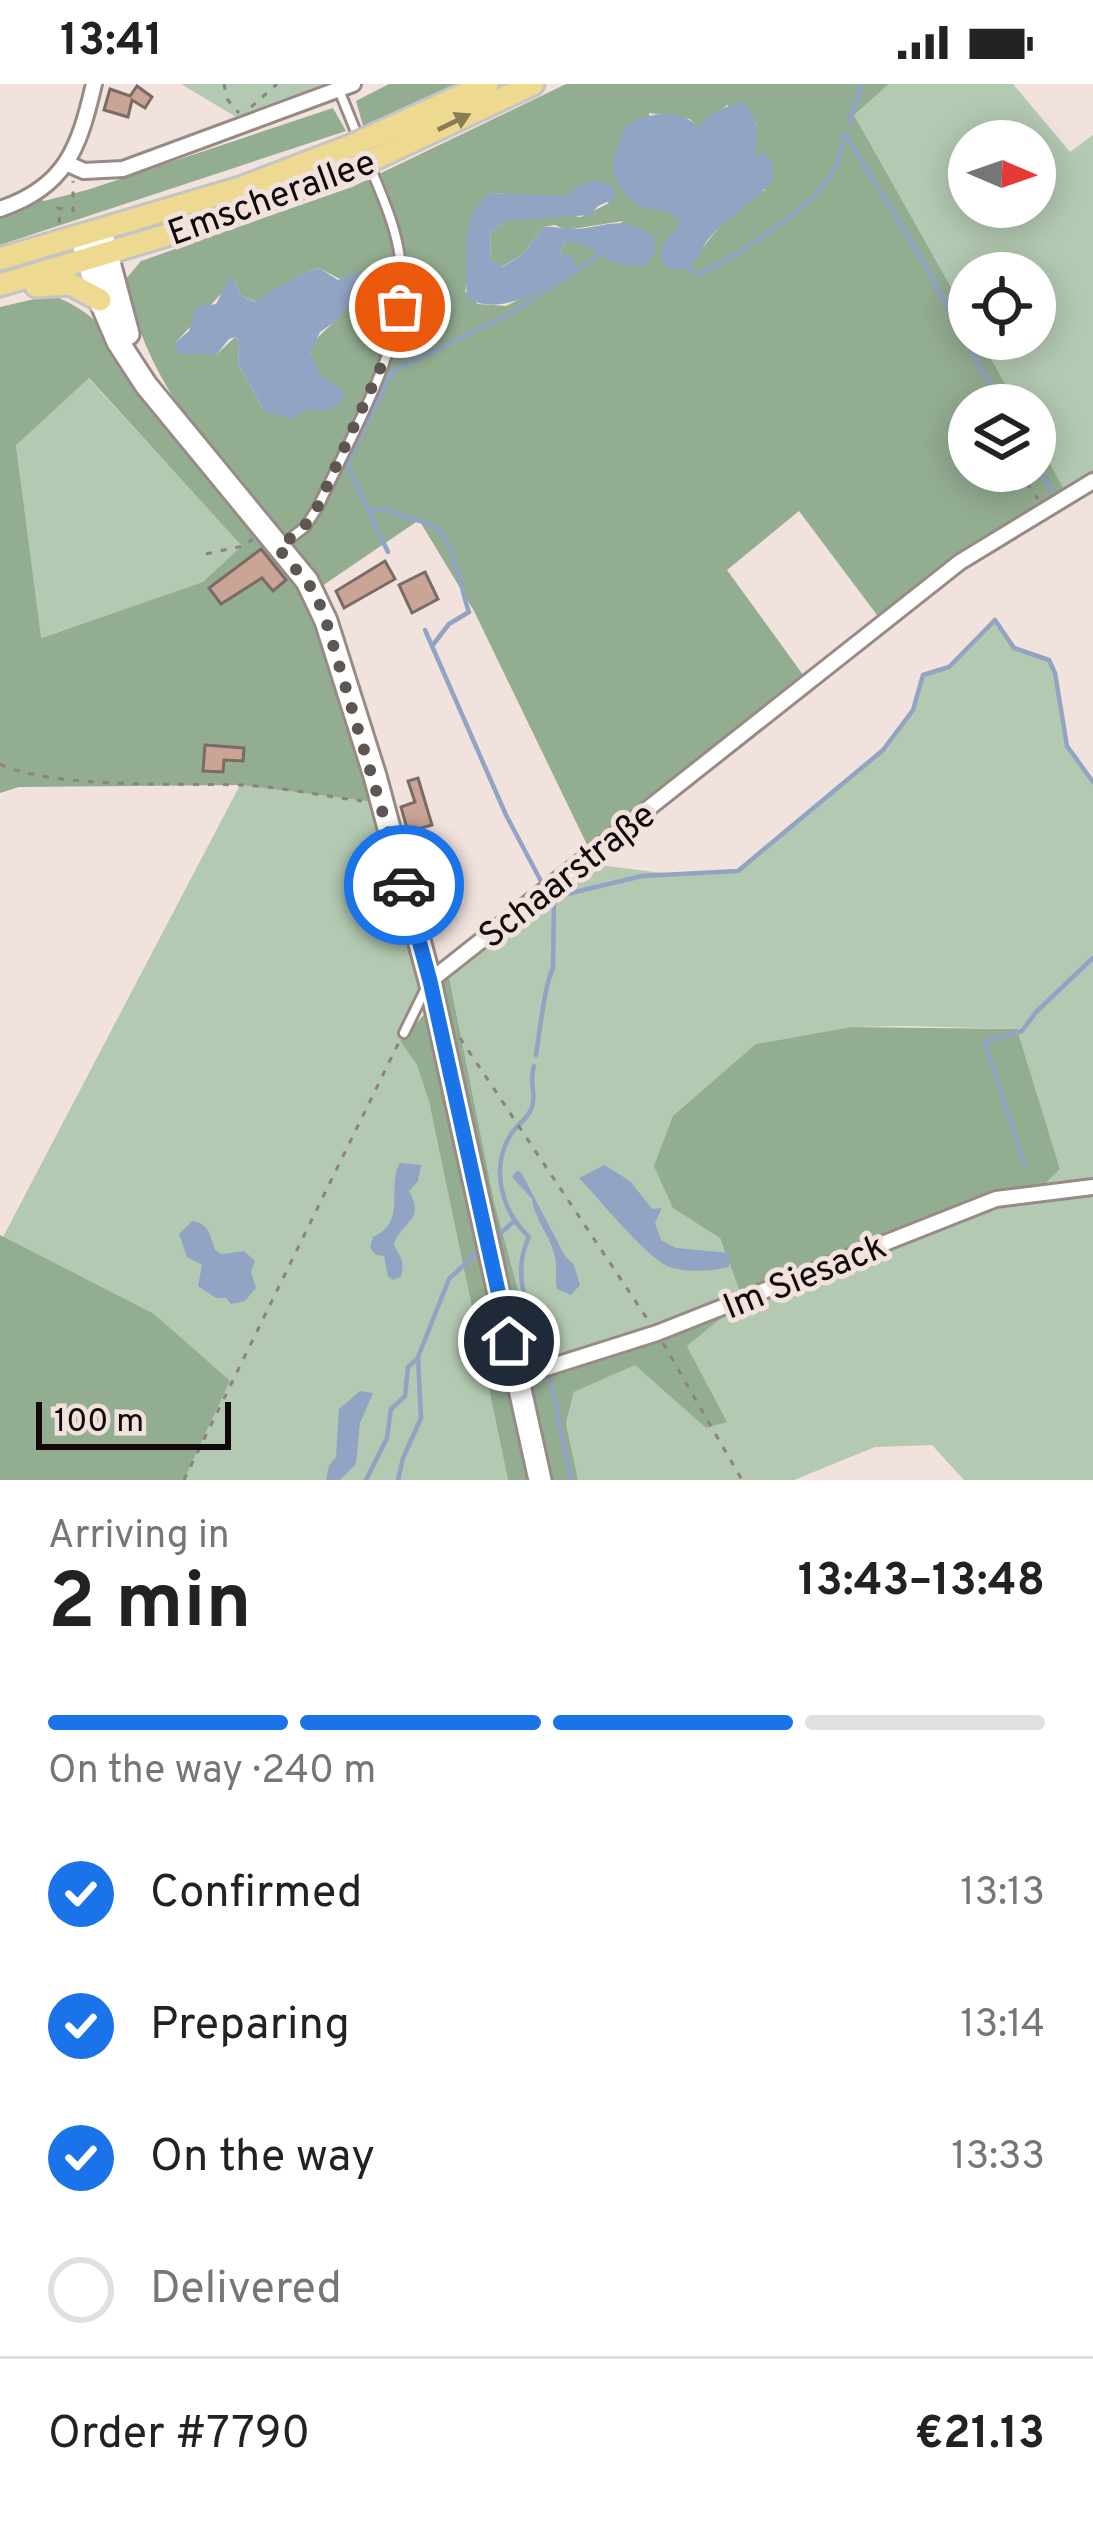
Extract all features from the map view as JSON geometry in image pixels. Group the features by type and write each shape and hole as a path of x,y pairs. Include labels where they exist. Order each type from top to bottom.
{"main road":[{"name":"Emscherallee","path":"0,285 98,258 304,189 487,84"},
{"name":"Emscherallee","path":"0,259 364,152 533,84"},
{"path":"0,295 58,283 78,287 100,300"}],"street":[{"path":"0,208 44,190 66,163 94,84"},
{"path":"66,163 84,171 123,169 346,87"},
{"path":"81,232 98,258 146,385"},
{"path":"98,258 100,300 118,342 146,385 315,592 382,803 430,981 540,1480"},
{"name":"Schaarstraße","path":"430,981 960,562 1093,481"},
{"name":"Im Siesack","path":"518,1377 657,1333 996,1199 1093,1187"}],"lane":[{"path":"272,540 304,527 318,506 389,349 400,307 401,266 391,218 346,87"},
{"name":"Schaarstraße","path":"404,1033 430,981"}],"path":[{"path":"224,84 226,99 240,114 277,84"},
{"path":"66,163 73,178 73,211 57,208 81,232"},
{"path":"1033,492 1046,510"},
{"path":"206,554 272,540"},
{"path":"0,764 50,776 240,785 382,803"},
{"path":"440,1024 457,1034 657,1333 742,1480"},
{"path":"184,1480 404,1033"}],"green space":[{"path":"181,84 334,84 241,120"},
{"path":"389,84 456,84 364,129 356,101"},
{"path":"566,84 889,84 854,115 948,282 948,360 992,360 1005,384 948,384 948,492 1056,492 1056,475 1068,496 960,562 883,623 799,511 727,570 809,683 592,855 474,611 419,520 322,586 205,444 157,368 125,280 141,261 352,187","holes":["727,105 756,122 756,159 765,190 744,203 695,260 662,246 682,222 666,209 649,113 690,119 699,129","578,186 609,203 581,217 559,214 505,221 491,232 490,259 502,267 524,253 543,227 566,230 623,221 591,248 577,241 564,242 560,252 576,267 569,275 506,306 478,304 465,292 489,193 566,197","319,268 368,294 359,293 311,349 316,370 344,397 331,410 265,412 238,364 235,337 217,354 181,354 176,342 235,279 240,295 256,302"]},
{"path":"889,84 1013,84 1043,120 948,120 948,228 1056,228 1056,135 1070,152 1093,135 1093,481 1068,496 1056,475 1056,384 1005,384 992,360 1056,360 1056,252 948,252 948,282 854,115"},
{"path":"333,108 346,131 0,245 0,207 33,196 44,201 87,190"},
{"path":"52,295 93,319 130,381 146,385 307,581 382,803 240,785 19,787 0,793 0,307","holes":["89,378 242,546 203,582 41,638 16,445"]},
{"path":"88,378 243,546 204,582 40,638 16,444"},
{"path":"995,620 1014,648 1049,660 1067,746 1093,782 1093,1480 964,1480 932,1445 875,1447 794,1480 578,1480 566,1423 574,1392 635,1364 706,1428 726,1421 687,1346 540,1371 494,1201 447,967 582,863 679,875 738,871 883,750 913,710 923,675 949,667","holes":["851,1027 1017,1029 1060,1169 743,1300 720,1238 756,1044"]},
{"path":"240,785 382,803 430,981 400,1041 417,1065 429,1102 508,1480 184,1480 230,1381 3,1237"},
{"path":"447,967 494,1201 540,1371 743,1300 687,1346 727,1422 706,1428 635,1365 574,1392 566,1423 578,1480 508,1480 429,1102 417,1065 400,1041 442,995"},
{"path":"851,1027 1017,1029 1060,1169 1036,1192 996,1199 743,1300 720,1238 673,1208 654,1166 673,1116 756,1044"},
{"path":"0,1235 154,1314 230,1381 184,1480 0,1480"}],"water":[{"path":"743,103 755,120 756,157 764,152 772,162 774,178 711,236 692,264 668,269 661,261 662,246 681,222 668,212 639,206 618,185 613,163 626,125 664,114 683,117 699,128 718,111"},
{"path":"596,180 613,186 616,198 590,215 505,221 491,232 490,259 503,267 524,253 543,227 623,223 655,238 655,254 644,266 618,264 584,245 564,242 560,252 573,258 576,268 569,276 506,303 466,298 468,228 489,193 566,196"},
{"path":"319,268 338,280 363,272 378,274 375,294 359,294 320,332 310,353 321,376 345,397 331,410 307,411 294,419 265,412 238,364 235,337 217,354 176,350 176,342 189,331 196,307 216,304 230,277 240,295 255,302"},
{"path":"400,1163 421,1165 418,1181 409,1191 414,1214 394,1243 403,1265 401,1277 393,1280 384,1256 370,1248 373,1237 390,1222"},
{"path":"604,1165 630,1181 652,1209 662,1208 655,1223 661,1240 676,1248 730,1253 729,1267 677,1269 649,1253 579,1178"},
{"path":"517,1171 574,1265 580,1285 571,1295 557,1289 553,1250 532,1199 512,1177"},
{"path":"192,1221 205,1227 215,1250 222,1254 244,1251 255,1261 251,1272 256,1288 245,1301 231,1304 198,1286 202,1265 187,1257 179,1234"},
{"path":"360,1391 373,1393 360,1423 356,1464 340,1480 326,1480 336,1457 339,1409"}],"building":[{"path":"137,86 152,97 145,108 132,100 128,117 104,110 110,89 130,96"},
{"path":"261,549 286,580 273,591 262,578 221,604 209,588"},
{"path":"385,561 395,579 344,608 336,591"},
{"path":"425,572 438,599 412,613 399,585"},
{"path":"205,745 244,748 243,761 224,760 223,772 203,771"},
{"path":"418,778 432,825 408,832 401,807 415,802 408,781"}],"waterway":[{"path":"849,123 862,84"},
{"path":"845,134 920,256 990,384"},
{"path":"683,266 699,274 793,214 825,184 845,134"},
{"path":"542,883 506,815 432,646 449,624 469,612 446,540 431,525 386,508 369,512 347,464 392,372 515,311 604,252"},
{"path":"370,514 388,552"},
{"path":"554,897 642,876 738,871 883,750 913,710 923,675 949,667 995,620 1014,648 1049,660 1067,746 1093,782"},
{"path":"425,630 432,646"},
{"path":"536,1055 553,969 554,897"},
{"path":"1025,1167 985,1042 1022,1031 1093,958"},
{"path":"534,1066 532,1108 511,1134 500,1174 505,1202 529,1237 522,1283 547,1360"},
{"path":"496,1237 513,1222"},
{"path":"398,1480 421,1418 418,1357 449,1279 479,1251"},
{"path":"366,1480 387,1438 391,1409 405,1396 408,1367 417,1359"},
{"path":"550,1377 571,1480"}],"way so far":[{"path":"400,307 389,349 318,506 304,527 278,548 315,592 326,621 404,885"}],"route":[{"path":"404,885 430,981 509,1341"}]}
